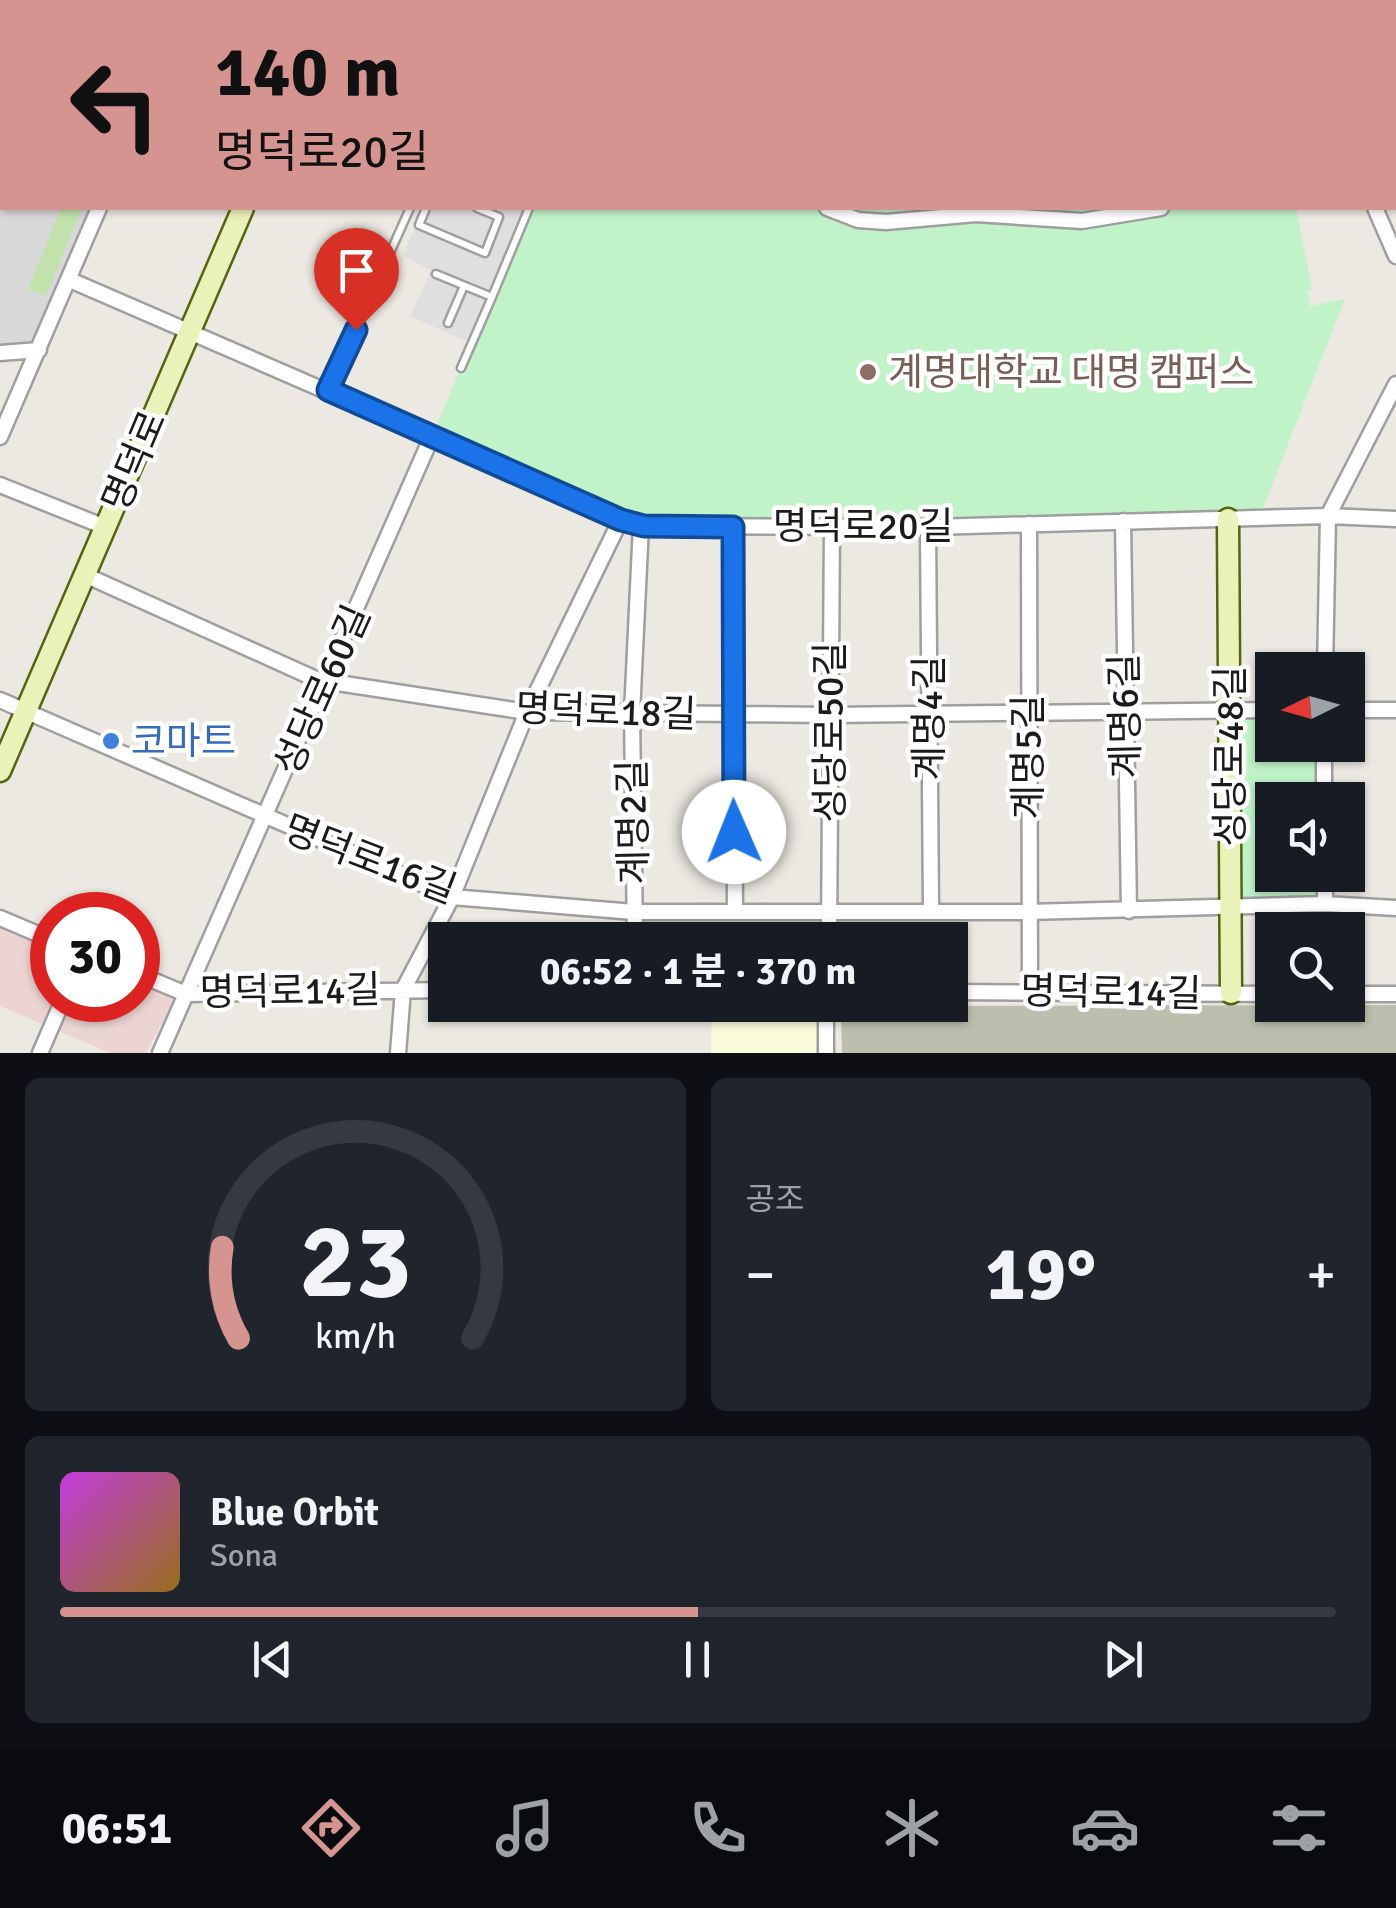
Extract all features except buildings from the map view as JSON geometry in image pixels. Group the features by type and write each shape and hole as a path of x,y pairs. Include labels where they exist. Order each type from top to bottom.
{"main road":[{"name":"명덕로","path":"0,771 241,210"},
{"name":"성당로48길","path":"1228,519 1231,994"}],"street":[{"path":"0,437 98,210"},
{"path":"832,210 858,220 886,222 976,214 1106,214 1143,210"},
{"path":"1376,210 1396,256"},
{"name":"명덕로20길","path":"70,280 621,520 641,524 928,526 1328,516 1396,519"},
{"path":"0,353 38,350"},
{"path":"1324,652 1328,516 1396,384"},
{"name":"성당로60길","path":"160,1053 432,436"},
{"path":"0,485 105,527"},
{"path":"398,1053 403,990 452,897 527,712 621,520"},
{"name":"계명6길","path":"1123,522 1129,911"},
{"name":"계명2길","path":"634,922 632,713 641,524"},
{"name":"성당로50길","path":"830,922 832,524"},
{"name":"계명5길","path":"1029,524 1030,990"},
{"name":"계명4길","path":"928,526 931,910"},
{"path":"733,527 735,910"},
{"name":"명덕로18길","path":"85,575 326,681 527,712 829,715 1255,710"},
{"path":"0,700 25,714"},
{"path":"1365,710 1396,710"},
{"name":"명덕로16길","path":"25,714 452,897 634,912 1129,911 1325,904 1396,908"},
{"path":"1325,892 1325,904"},
{"path":"0,918 30,931"},
{"name":"명덕로14길","path":"160,983 186,994 428,990"},
{"name":"명덕로14길","path":"968,992 1255,994"},
{"path":"1365,994 1396,994"},
{"path":"40,1053 54,1022"},
{"path":"826,1022 826,1053"}],"lane":[{"path":"328,390 409,210"},
{"path":"425,210 419,226 485,252 500,216 484,210"},
{"path":"461,368 528,210"},
{"path":"436,274 492,298"},
{"path":"448,323 464,286"}],"shaded area":[{"path":"0,210 98,210 39,350 0,353"},
{"path":"422,210 526,210 467,342 410,316 431,270 403,256"},
{"path":"0,920 30,934 30,1019 0,1006"},
{"path":"160,992 175,999 146,1053 110,1053 37,1022 160,1022"},
{"path":"1255,1005 1255,1022 1365,1022 1365,1005 1396,1005 1396,1053 842,1053 841,1022 968,1022 968,1006"},
{"path":"712,1022 817,1022 817,1053 711,1053"}],"green space":[{"path":"60,210 81,210 46,296 28,289"},
{"name":"계명대학교 대명 캠퍼스","path":"528,210 1296,210 1312,289 1307,291 1310,306 1345,299 1259,518 641,525 432,436"},
{"path":"1230,710 1255,710 1255,762 1324,762 1324,782 1255,782 1255,892 1325,892 1325,904 1231,909"}],"place":[{"name":"계명대학교 대명 캠퍼스","path":"868,372"},
{"name":"코마트","path":"111,741"}],"route":[{"path":"356,330 328,390 621,520 644,526 733,527 734,832"}]}
